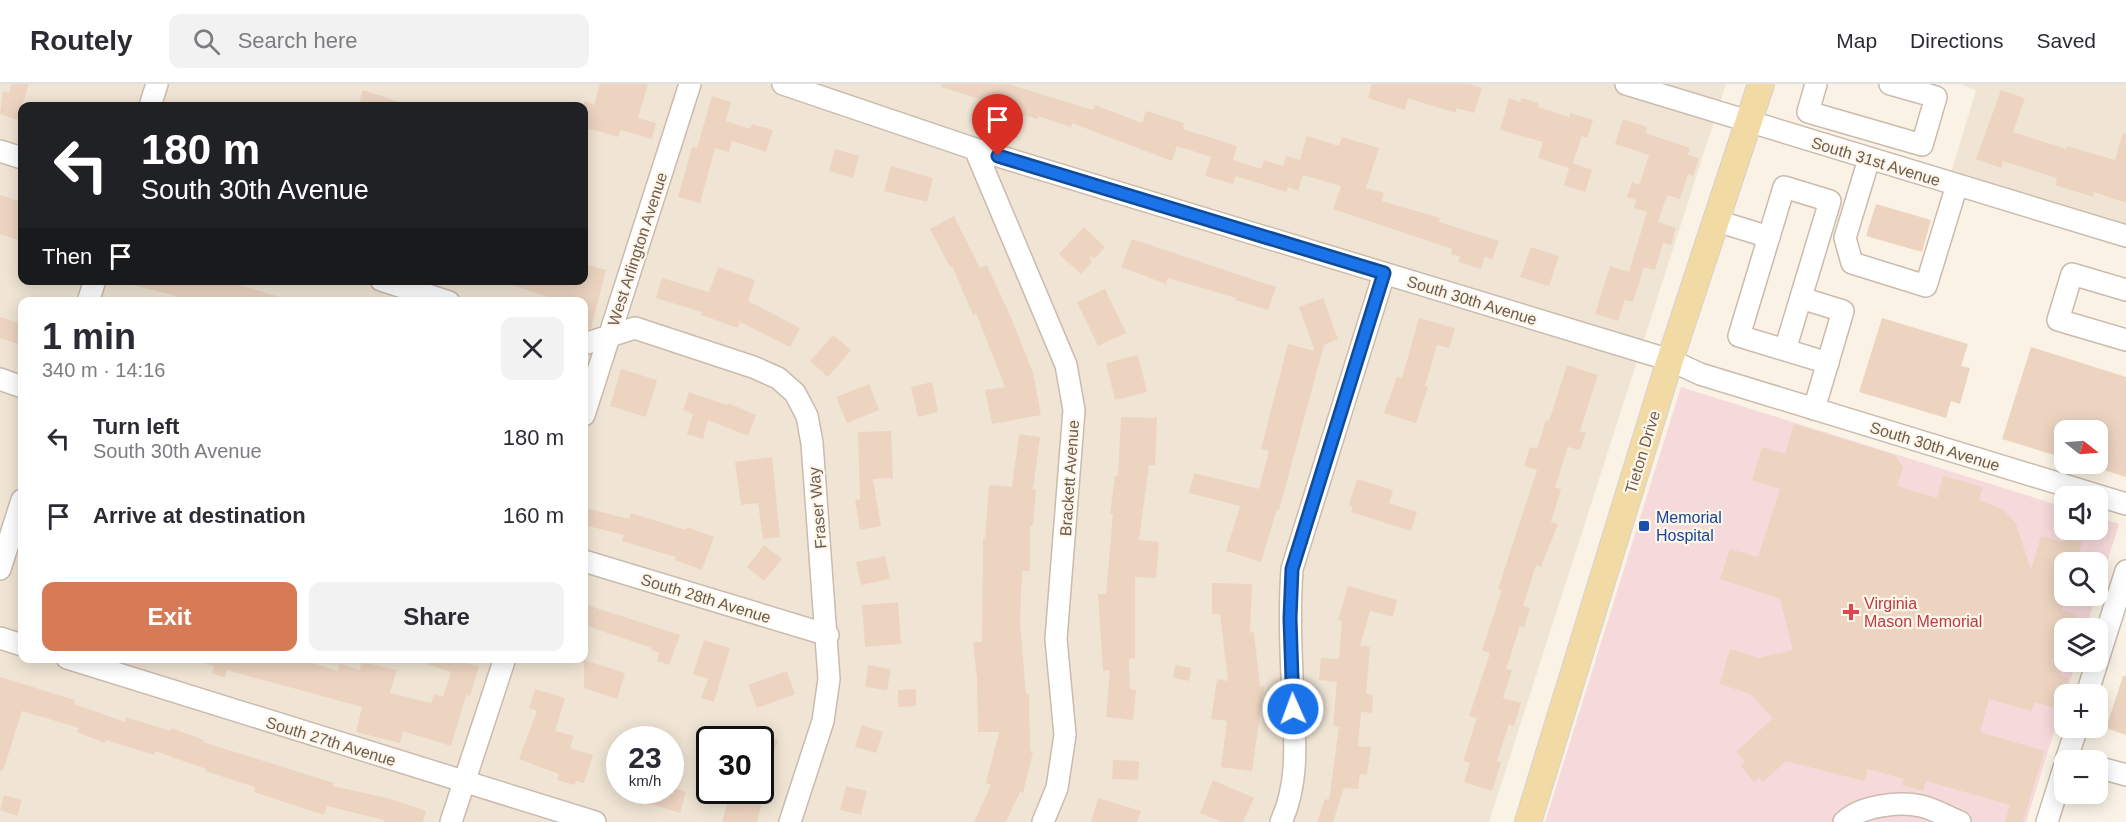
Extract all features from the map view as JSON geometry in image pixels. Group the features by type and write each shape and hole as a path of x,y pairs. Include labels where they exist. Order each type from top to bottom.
{"main road":[{"name":"Tieton Drive","path":"1528,822 1670,360 1761,84"}],"street":[{"path":"151,102 157,84"},
{"name":"West Arlington Avenue","path":"588,402 690,84"},
{"name":"South 30th Avenue","path":"783,84 975,149 1670,360 1700,374 2126,504"},
{"name":"South 31st Avenue","path":"1626,84 2126,236"},
{"path":"1816,84 1808,112 1922,145 1936,97 1890,84"},
{"path":"1863,128 1862,157 1845,238 1852,263 1926,286 1957,185"},
{"name":"Brackett Avenue","path":"975,149 1066,365 1074,410 1056,639 1065,735 1057,788 1043,822"},
{"path":"0,151 18,157"},
{"path":"1785,350 1830,201 1784,187 1739,336 1785,350 1828,363"},
{"path":"1717,221 1769,237"},
{"path":"1281,822 1294,783 1290,618 1292,569 1384,273"},
{"path":"2126,290 2072,274 2058,320 2126,340"},
{"path":"396,285 434,297"},
{"path":"1801,298 1843,311 1814,409"},
{"name":"Fraser Way","path":"588,343 634,328 753,367 778,378 795,393 807,416 812,443 828,635 829,679 823,721 790,822"},
{"path":"0,379 18,386"},
{"path":"0,569 18,513"},
{"name":"South 28th Avenue","path":"588,562 828,635"},
{"path":"2090,684 2126,571"},
{"path":"0,638 18,644"},
{"name":"South 27th Avenue","path":"83,663 596,822"},
{"path":"451,822 503,663"},
{"path":"2108,769 2126,775"},
{"path":"2047,822 2054,802"},
{"path":"1844,822 1867,810 1910,805 1921,806 1960,822"}],"shaded area":[{"path":"0,84 1726,84 1489,822 0,822"},
{"path":"1960,84 2126,84 2126,227 1951,173 1976,90"},
{"name":"Virginia Mason Memorial","path":"1681,387 2054,504 2054,540 2108,540 2108,520 2119,524 2108,559 2108,552 2054,552 2054,606 2093,606 2089,618 2054,618 2054,672 2073,672 2069,684 2054,684 2054,732 2026,822 1545,822"}],"building":[{"path":"12,84 29,84 23,102 18,102 17,120 0,114 3,91 9,93"},
{"path":"600,84 648,84 638,118 656,123 652,139 621,130 618,137 588,128 588,103 594,105"},
{"path":"942,84 1008,84 1093,110 1095,105 1142,123 1146,111 1184,123 1183,129 1237,146 1233,160 1261,169 1264,160 1283,166 1286,156 1300,160 1307,136 1339,146 1342,137 1379,148 1366,188 1384,193 1382,201 1440,218 1439,222 1499,241 1492,260 1485,257 1481,269 1458,262 1460,257 1451,254 1452,249 1333,209 1341,186 1303,175 1298,191 1288,187 1286,192 1236,176 1233,184 1205,176 1211,157 1177,146 1172,161 1072,123 1071,127 1038,116 1038,119 1002,109 1002,106 941,87"},
{"path":"1372,84 1469,84 1482,88 1474,113 1457,108 1455,113 1408,98 1405,110 1368,98"},
{"path":"363,90 399,102 359,102"},
{"path":"2001,90 2025,98 2013,132 2066,149 2067,146 2115,160 2123,133 2126,134 2126,203 2094,192 2093,197 2055,185 2057,178 2003,161 2001,168 1976,159"},
{"path":"712,96 731,102 726,121 750,129 752,124 773,130 766,152 732,141 729,152 715,148 700,203 678,197 692,147 697,148"},
{"path":"1509,98 1520,102 1521,98 1539,103 1538,107 1569,117 1570,113 1593,120 1587,138 1582,136 1573,163 1592,170 1585,192 1564,185 1569,168 1538,158 1543,142 1500,130"},
{"path":"1623,119 1647,127 1645,133 1690,148 1688,155 1699,158 1693,176 1688,174 1680,199 1667,195 1658,222 1676,228 1671,245 1663,243 1655,270 1644,267 1633,302 1625,300 1618,321 1595,314 1610,266 1629,272 1647,212 1634,208 1636,200 1627,197 1632,182 1639,185 1649,155 1615,144"},
{"path":"835,149 859,156 853,178 829,171"},
{"path":"891,166 933,178 927,202 884,191"},
{"path":"0,195 18,201 18,240 0,234"},
{"path":"1876,204 1931,220 1922,252 1866,236"},
{"path":"954,216 980,268 987,265 1012,320 1033,373 1041,415 992,424 985,390 1005,387 976,313 973,315 952,266 950,267 930,229"},
{"path":"1084,227 1105,247 1095,258 1089,256 1092,262 1081,274 1059,254"},
{"path":"1132,239 1276,287 1268,310 1168,278 1166,284 1121,267"},
{"path":"1531,247 1559,256 1549,286 1520,277"},
{"path":"588,265 606,270 591,328 588,329 588,297 548,297 512,285 588,285"},
{"path":"718,267 755,280 748,301 800,328 790,347 740,322 738,328 701,315 702,312 656,298 662,278 709,292"},
{"path":"133,285 240,285 279,297 176,297"},
{"path":"1105,289 1126,333 1098,346 1077,302"},
{"path":"1323,298 1338,339 1324,345 1279,510 1277,509 1261,562 1226,551 1240,506 1189,493 1194,473 1259,489 1269,451 1261,449 1288,344 1315,351 1299,307"},
{"path":"0,317 18,323 18,344 0,338"},
{"path":"1419,318 1455,328 1449,348 1437,345 1425,386 1428,387 1416,423 1384,413 1397,377 1402,378"},
{"path":"1882,318 1968,344 1961,366 1970,368 1960,404 1951,401 1946,418 1859,392"},
{"path":"833,335 851,350 828,377 810,361"},
{"path":"2031,347 2126,377 2126,477 2108,471 2108,420 2054,420 2054,455 2002,439"},
{"path":"1138,355 1147,392 1115,400 1106,363"},
{"path":"1567,365 1598,375 1580,431 1586,433 1580,450 1568,447 1555,487 1561,489 1551,522 1558,524 1541,567 1536,565 1523,606 1530,608 1524,627 1520,626 1506,669 1512,670 1503,698 1521,703 1514,726 1509,724 1497,761 1501,762 1492,791 1464,782 1470,763 1463,761 1477,718 1469,716 1490,653 1482,650 1502,590 1498,589 1537,470 1524,466 1530,447 1537,449 1546,420 1549,421"},
{"path":"621,369 657,380 646,417 610,406"},
{"path":"932,382 938,412 918,417 911,387"},
{"path":"869,384 879,410 847,423 836,397"},
{"path":"689,392 727,405 728,403 756,415 748,436 708,420 703,439 687,434 693,414 683,410"},
{"path":"1121,417 1157,418 1155,465 1149,465 1139,540 1159,542 1156,578 1135,577 1135,658 1129,659 1130,689 1136,690 1133,720 1106,717 1110,670 1103,671 1098,594 1106,594 1113,514 1110,514 1115,476 1118,476"},
{"path":"1794,424 1895,455 1903,468 1897,486 1937,498 1943,476 1983,487 1979,500 2004,510 2016,524 2031,570 2041,536 2062,542 2063,540 2075,540 2082,542 2079,552 2054,552 2054,606 2063,606 2062,610 2078,615 2077,618 2054,618 2054,672 2061,672 2060,675 2068,678 2066,684 2054,684 2054,708 2034,702 2032,711 1989,699 1980,732 2044,751 2023,822 2005,822 2010,805 1926,781 1923,791 1902,785 1904,779 1868,769 1864,781 1786,761 1763,782 1759,777 1754,782 1741,766 1745,762 1736,752 1773,718 1750,694 1720,684 1730,649 1759,658 1793,650 1780,599 1720,579 1730,549 1758,557 1780,489 1752,480 1762,447 1785,454"},
{"path":"891,431 893,478 873,479 881,526 860,530 855,500 860,499 858,432"},
{"path":"1019,434 1040,437 1033,489 1036,489 1033,526 1030,526 1030,571 1022,571 1020,623 1026,694 1029,694 1030,751 1033,752 1023,793 1020,792 1006,822 974,822 991,785 986,783 999,732 978,732 977,679 973,642 982,642 983,538 985,538 989,485 1012,487"},
{"path":"772,457 780,537 763,539 758,503 741,505 735,462"},
{"path":"1357,479 1393,490 1389,503 1417,512 1411,531 1351,512 1353,506 1349,505"},
{"path":"588,509 629,519 631,513 686,530 687,527 714,537 702,570 675,560 676,557 622,541 624,535 588,526"},
{"path":"764,545 782,559 764,581 747,567"},
{"path":"885,556 890,579 861,585 856,562"},
{"path":"1212,583 1252,584 1250,633 1254,632 1260,686 1264,686 1252,771 1221,767 1227,721 1211,719 1217,679 1228,681 1220,614 1212,614"},
{"path":"1348,586 1397,600 1393,617 1370,611 1360,646 1370,647 1366,694 1373,695 1372,713 1361,712 1358,746 1371,747 1367,775 1360,774 1358,789 1344,788 1333,822 1317,822 1325,799 1329,800 1339,727 1333,726 1337,682 1319,680 1321,658 1339,659 1342,621 1338,620"},
{"path":"898,602 901,644 865,647 862,605"},
{"path":"588,605 680,635 669,665 657,661 659,653 651,650 652,648 588,626"},
{"path":"704,640 730,648 714,702 701,698 708,679 693,674"},
{"path":"588,661 625,673 617,699 584,688 584,663"},
{"path":"204,663 312,663 338,671 340,664 359,670 362,663 366,663 397,670 390,693 431,703 434,694 443,697 451,672 425,663 468,663 479,667 470,696 466,695 451,746 403,731 400,743 356,732 362,707 227,670 225,678 212,673 214,666"},
{"path":"868,665 891,669 887,690 865,687"},
{"path":"1175,665 1191,668 1189,681 1173,678"},
{"path":"787,671 795,694 757,708 748,685"},
{"path":"2123,676 2126,676 2126,735 2108,729 2108,722"},
{"path":"0,677 75,700 74,704 125,722 126,717 170,731 171,728 204,740 203,742 334,783 333,786 391,799 426,811 423,822 384,822 384,820 327,806 324,815 254,792 255,787 205,771 206,769 155,751 154,755 106,740 105,743 77,732 79,728 22,711 3,771 0,771"},
{"path":"535,689 565,698 555,731 574,736 570,748 593,755 584,783 576,781 575,785 557,780 559,774 519,759 537,711 529,708"},
{"path":"916,689 916,706 898,707 898,690"},
{"path":"862,725 883,732 876,753 855,747"},
{"path":"774,739 778,740 774,752"},
{"path":"1113,760 1139,761 1138,780 1112,779"},
{"path":"1213,780 1254,798 1243,822 1222,822 1200,813"},
{"path":"846,786 867,791 861,815 840,810"},
{"path":"4,795 22,800 17,816 0,810"},
{"path":"1098,798 1141,811 1137,822 1091,822"},
{"path":"651,804 683,804 680,813"},
{"path":"727,804 762,804 757,822 722,822"}],"place":[{"name":"Memorial Hospital","path":"1644,526"},
{"name":"Virginia Mason Memorial","path":"1851,612"}],"route":[{"path":"998,156 1384,273 1292,569 1290,618 1293,709"}]}
